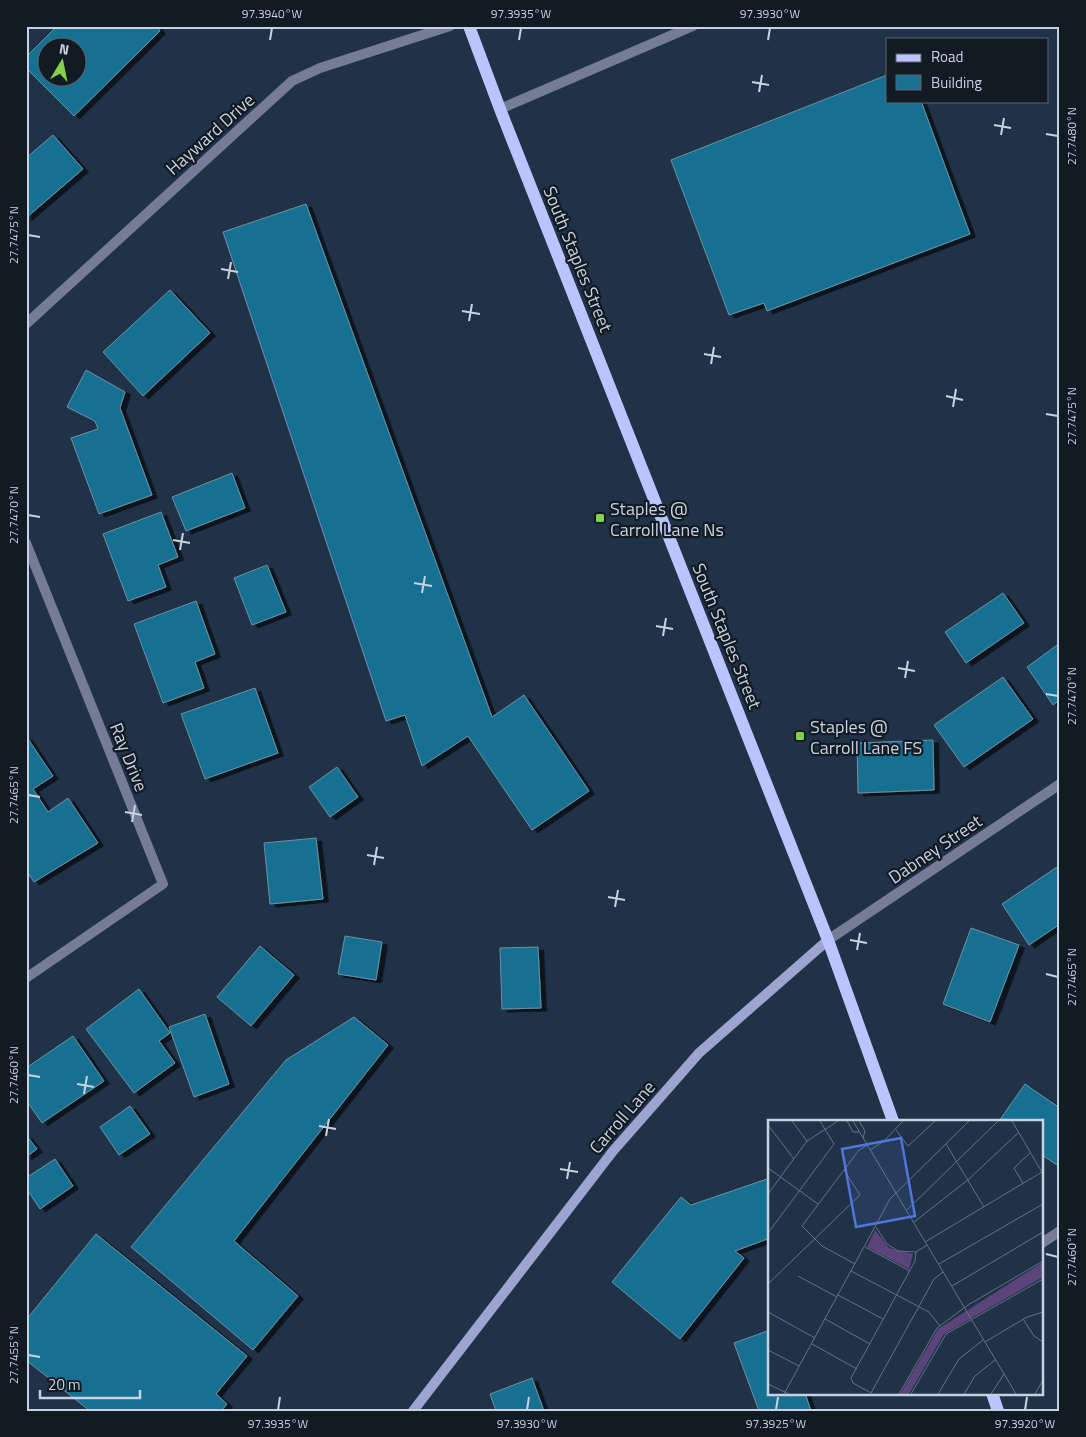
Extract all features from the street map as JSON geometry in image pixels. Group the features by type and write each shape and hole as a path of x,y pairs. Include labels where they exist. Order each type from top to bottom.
{"main road":[{"name":"South Staples Street","path":"469,26 500,110 828,940 893,1120"},
{"path":"992,1394 998,1411"}],"street":[{"name":"Hayward Drive","path":"26,324 292,81 320,68 450,26"},
{"path":"500,110 693,26"},
{"name":"Ray Drive","path":"26,543 163,884 26,978"},
{"name":"Dabney Street","path":"828,940 1060,784"},
{"name":"Carroll Lane","path":"413,1411 613,1151 699,1053 828,940"},
{"path":"1044,1242 1060,1231"}],"building":[{"path":"57,26 156,26 160,31 74,116 46,88 88,88 88,38 45,38"},
{"path":"38,45 38,80 26,68 26,57"},
{"path":"886,75 886,102 921,102 970,234 767,311 764,303 729,315 671,160"},
{"path":"53,135 83,169 26,218 26,158"},
{"path":"306,204 492,717 524,695 589,791 532,830 468,736 422,766 405,715 386,721 223,232"},
{"path":"170,290 210,333 143,396 103,352"},
{"path":"86,370 125,392 120,408 152,495 99,514 71,438 98,429 95,421 67,407"},
{"path":"232,473 245,508 186,531 172,497"},
{"path":"161,512 178,557 158,565 166,587 128,601 103,534"},
{"path":"267,565 286,612 252,625 234,578"},
{"path":"1003,593 1024,623 966,663 945,632"},
{"path":"196,601 215,654 195,662 204,688 163,703 134,624"},
{"path":"1060,643 1060,700 1053,705 1027,667"},
{"path":"1003,677 1033,719 964,767 934,725"},
{"path":"255,688 278,753 205,779 181,714"},
{"path":"26,736 53,776 33,789 48,812 68,798 98,843 34,882 26,870"},
{"path":"933,740 934,790 858,793 857,743"},
{"path":"337,767 358,797 330,817 309,787"},
{"path":"316,838 323,899 270,904 264,843"},
{"path":"1060,865 1060,924 1029,945 1002,904"},
{"path":"971,928 1019,945 990,1022 943,1004"},
{"path":"345,936 382,942 376,980 338,974"},
{"path":"260,946 294,975 251,1026 217,997"},
{"path":"538,947 541,1008 502,1009 500,948"},
{"path":"139,989 170,1033 159,1041 175,1063 134,1093 86,1029"},
{"path":"205,1014 229,1084 194,1097 169,1027"},
{"path":"354,1017 388,1045 234,1241 298,1296 253,1350 131,1247 286,1060"},
{"path":"73,1036 104,1081 42,1123 26,1100 26,1068"},
{"path":"1025,1084 1060,1108 1060,1167 1044,1156 1044,1120 1000,1120"},
{"path":"130,1106 150,1134 119,1155 100,1127"},
{"path":"26,1135 37,1149 26,1157"},
{"path":"55,1159 73,1186 40,1209 26,1188 26,1178"},
{"path":"768,1179 768,1239 735,1251 744,1258 680,1339 612,1282 681,1197 691,1205"},
{"path":"96,1234 247,1356 216,1394 227,1404 221,1411 90,1411 26,1360 26,1320"},
{"path":"768,1331 768,1394 805,1394 811,1411 759,1411 734,1343"},
{"path":"532,1378 544,1411 496,1411 490,1394"}],"place":[{"name":"Staples @ Carroll Lane Ns","path":"600,518"},
{"name":"Staples @ Carroll Lane FS","path":"800,736"}]}
